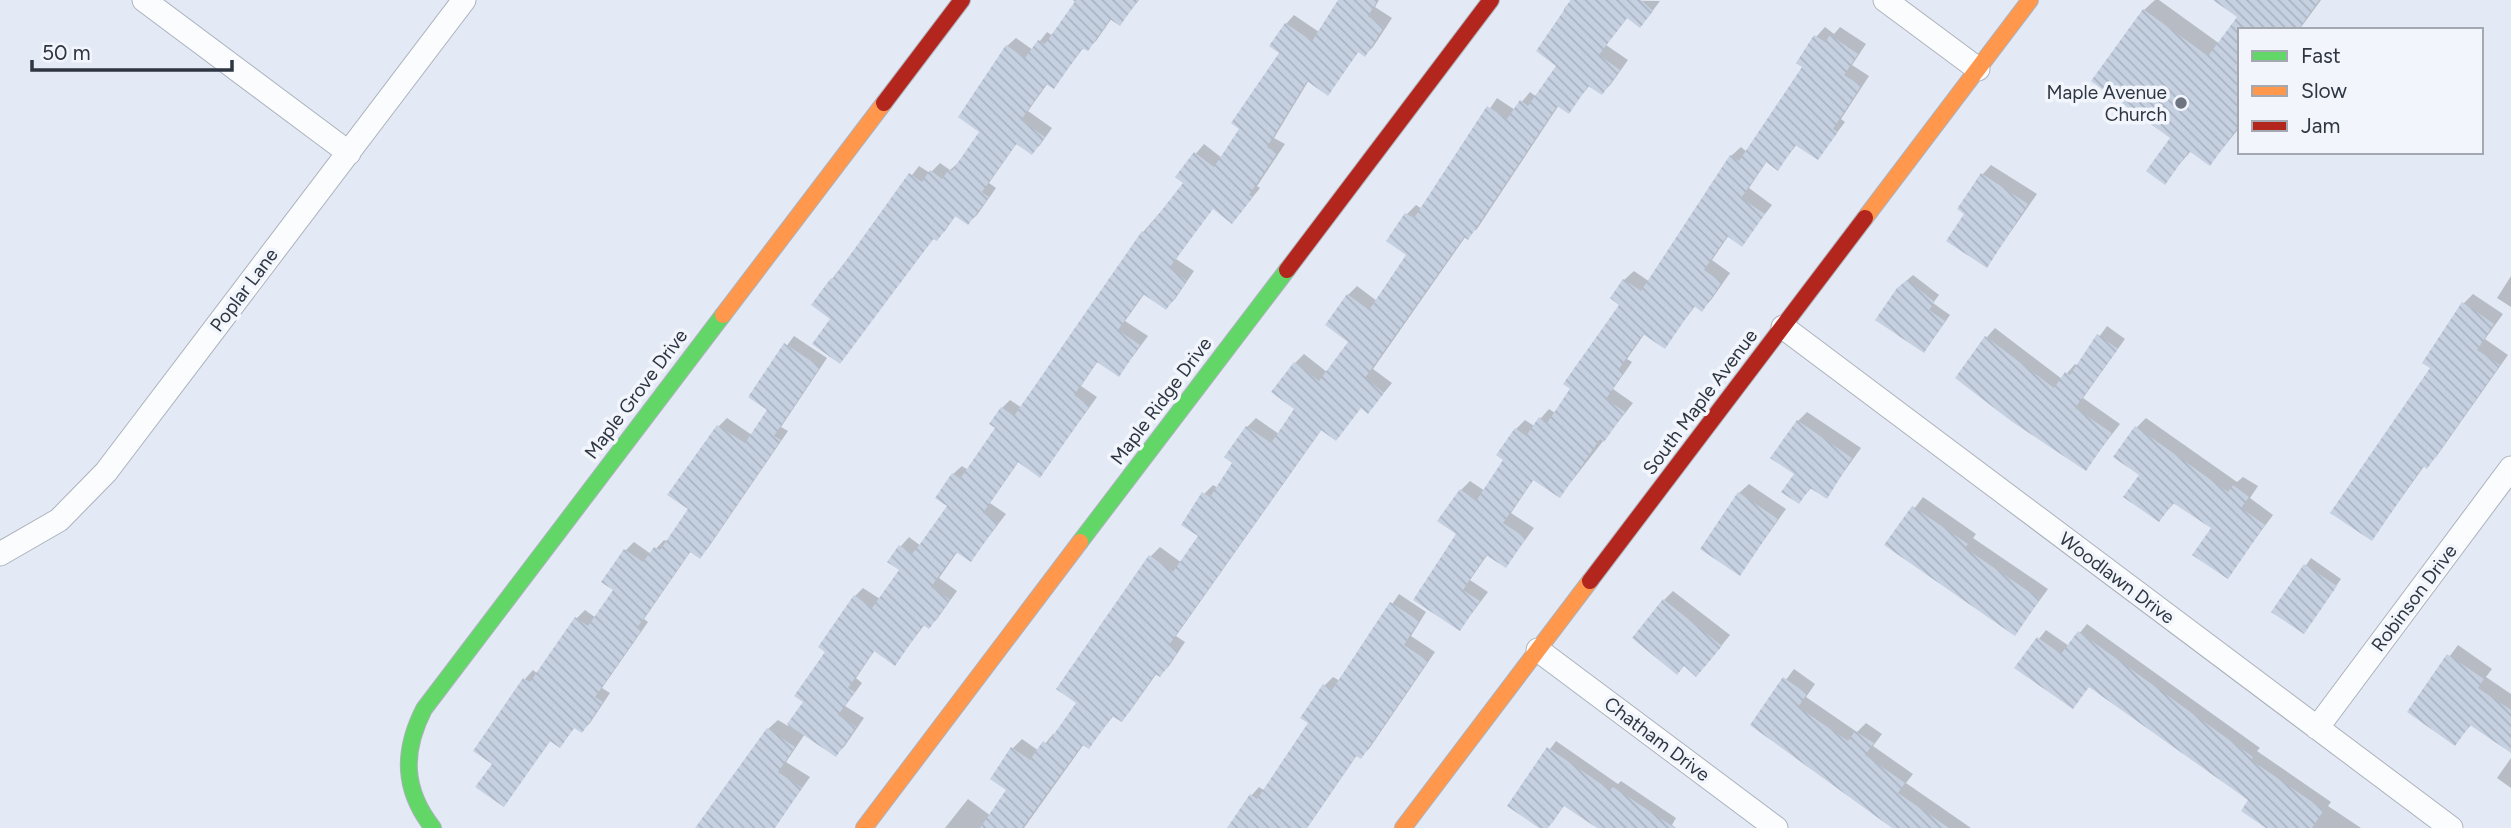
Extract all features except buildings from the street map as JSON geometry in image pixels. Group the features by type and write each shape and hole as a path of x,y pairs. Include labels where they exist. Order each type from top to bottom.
{"street":[{"path":"144,0 349,153"},
{"name":"Poplar Lane","path":"0,554 33,537 86,496 464,0"},
{"name":"Maple Grove Drive","path":"433,828 415,806 405,769 410,737 424,709 962,0"},
{"name":"Maple Ridge Drive","path":"864,828 1491,0"},
{"path":"1885,0 1978,69"},
{"name":"South Maple Avenue","path":"1403,828 2030,0"},
{"name":"Woodlawn Drive","path":"1783,327 2451,828"},
{"name":"Robinson Drive","path":"2317,728 2511,468"},
{"name":"Chatham Drive","path":"1538,650 1776,828"}],"traffic: fast":[{"path":"1080,542 1287,270"},
{"path":"433,828 416,799 409,770 412,740 424,709 723,315"}],"traffic: slow":[{"path":"1865,218 2030,0"},
{"path":"723,315 884,103"},
{"path":"864,828 1080,542"},
{"path":"1403,828 1590,581"}],"traffic: jam":[{"path":"884,103 962,0"},
{"path":"1287,270 1491,0"},
{"path":"1590,581 1865,218"}],"place":[{"name":"Maple Avenue Church","path":"2181,103"}]}
